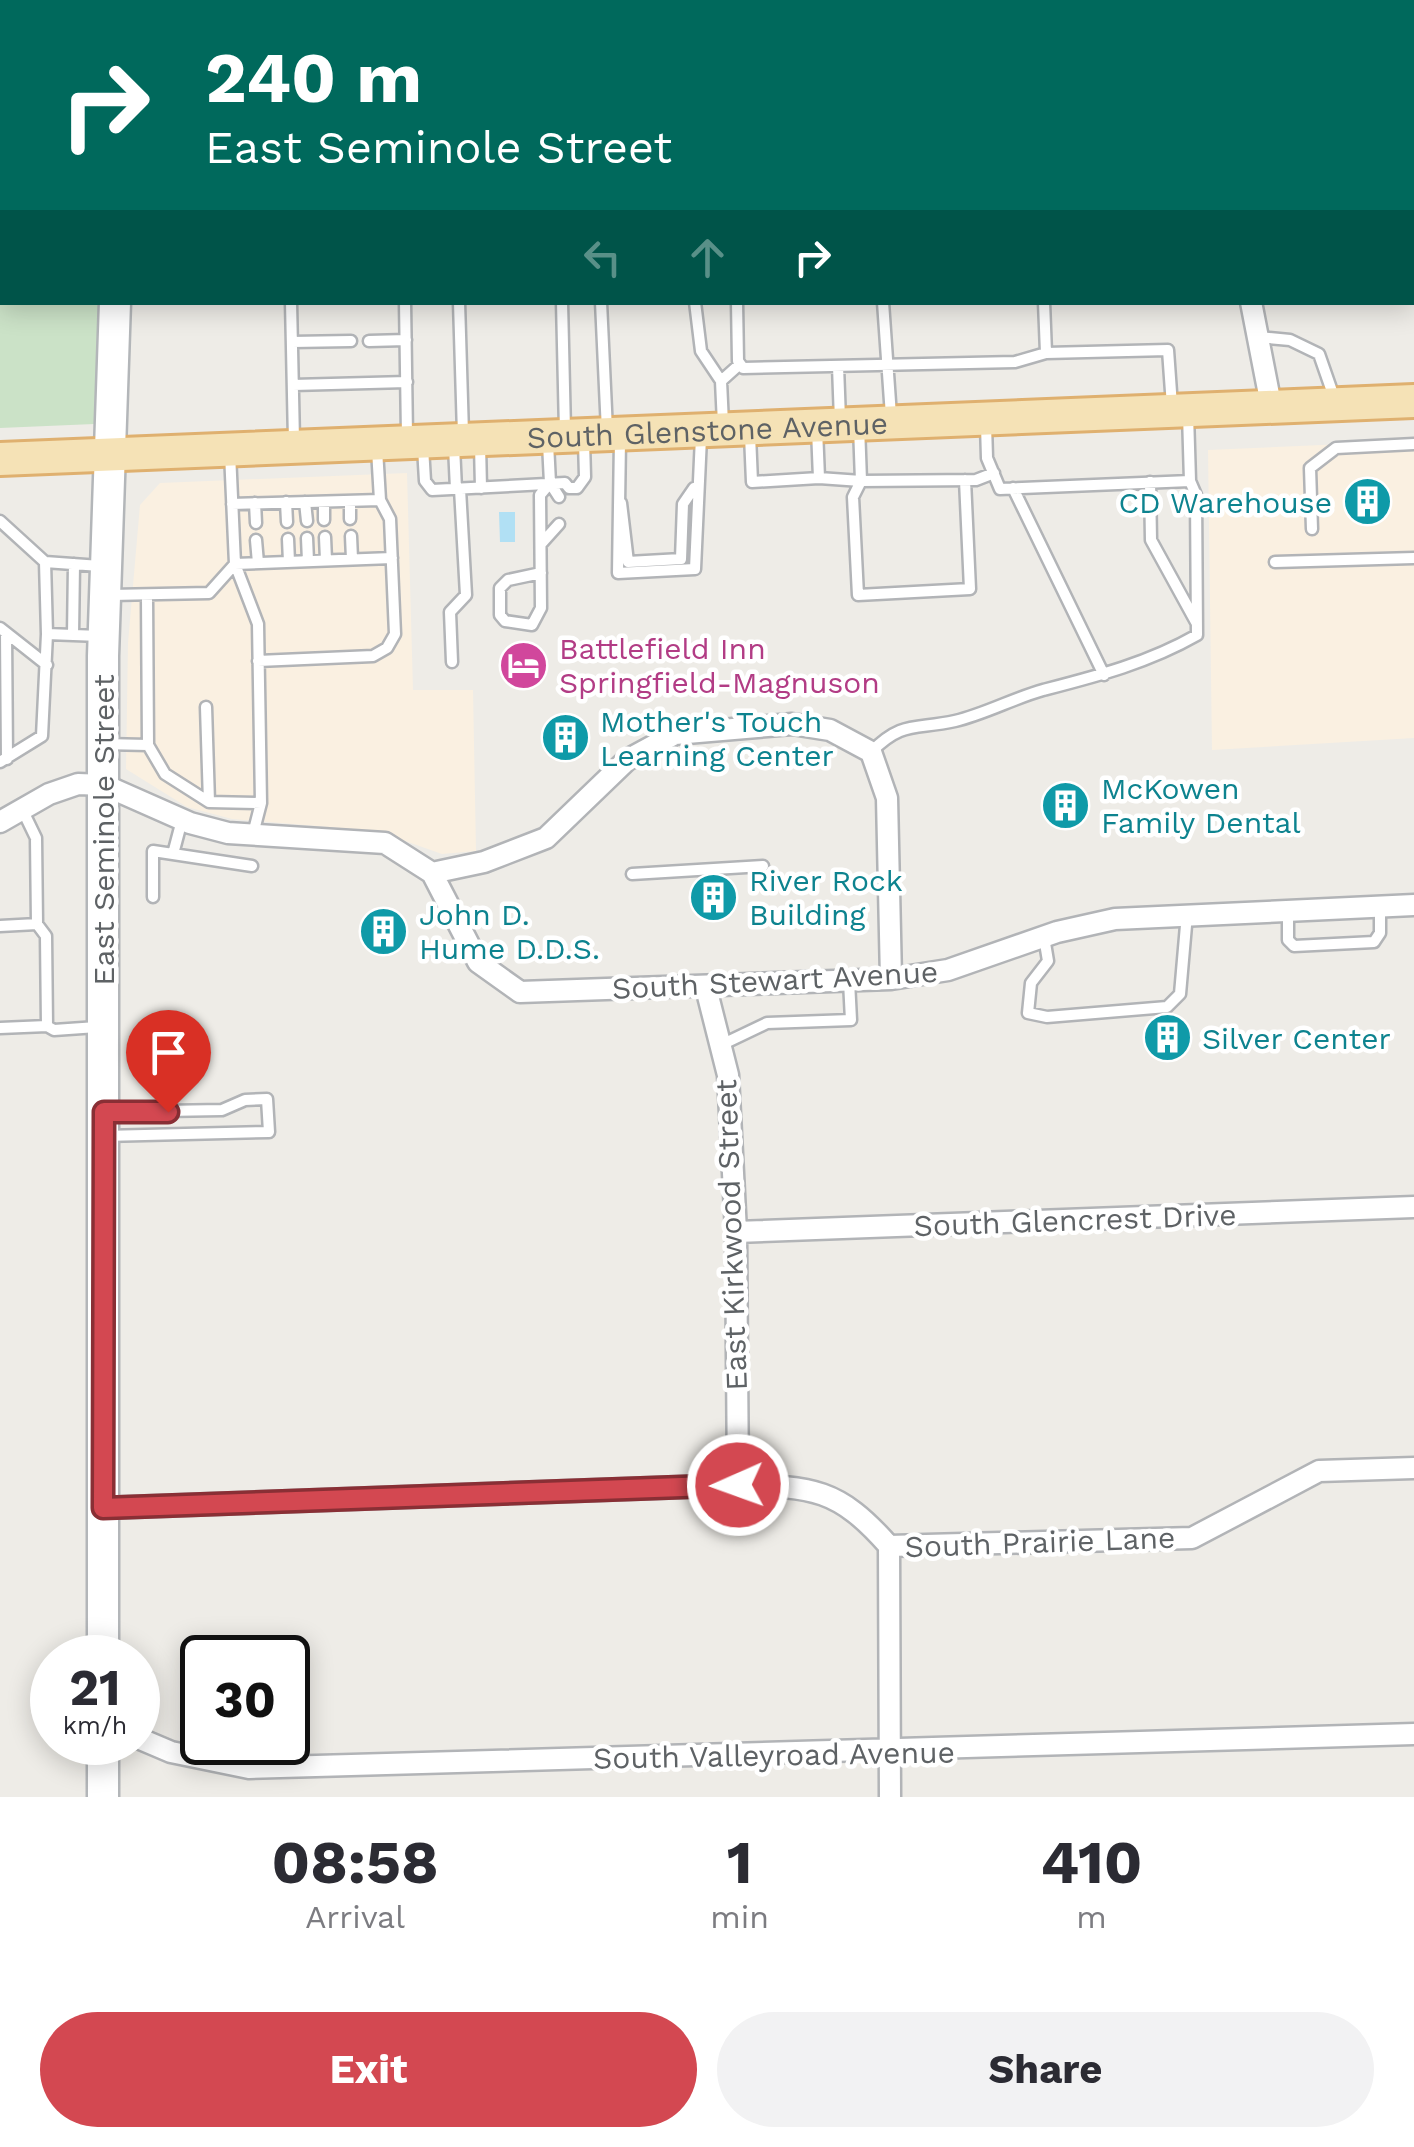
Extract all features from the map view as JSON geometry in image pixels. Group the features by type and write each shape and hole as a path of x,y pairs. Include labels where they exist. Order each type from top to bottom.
{"main road":[{"name":"South Glenstone Avenue","path":"0,458 1414,402"}],"street":[{"name":"East Seminole Street","path":"103,1635 104,744 88,635 106,580 115,305"},
{"path":"1251,305 1272,410"},
{"path":"0,822 78,784 104,786 182,820 228,833 385,843 432,873 484,862 546,838 628,760 675,734 792,724 830,730 871,752 887,798 892,979"},
{"name":"South Stewart Avenue","path":"432,873 478,962 520,992 892,979 948,970 1044,936 1115,919 1414,905"},
{"name":"East Kirkwood Street","path":"706,988 728,1074 736,1232 738,1485"},
{"name":"South Glencrest Drive","path":"736,1232 1414,1207"},
{"name":"South Prairie Lane","path":"889,1546 1192,1538 1319,1472 1414,1468"},
{"path":"103,1508 738,1485 806,1486 858,1511 889,1546 890,1797"},
{"name":"South Valleyroad Avenue","path":"160,1747 250,1768 890,1753 1414,1734"},
{"path":"104,1765 104,1797"}],"lane":[{"path":"291,305 294,446"},
{"path":"405,305 406,382 458,489 466,595 450,612 452,662"},
{"path":"458,305 428,487 564,483 569,488 582,483 602,305"},
{"path":"562,305 564,385 585,435 621,502 616,520 618,574 695,568 696,484 725,430"},
{"path":"695,305 701,351 721,381 725,430 752,482 819,478 965,480 994,474"},
{"path":"737,305 740,364"},
{"path":"819,478 890,365 883,305"},
{"path":"1044,305 1046,353"},
{"path":"1257,338 1290,340 1319,354 1336,406"},
{"path":"369,341 406,340"},
{"path":"292,342 352,341"},
{"path":"721,381 740,364 1016,362 1046,353 1168,350 1190,480 1196,495 1196,635 1166,653 1104,675 1042,691 957,721 893,730 871,752"},
{"path":"838,366 861,481 853,497 858,595 970,590 965,480"},
{"path":"293,385 406,382"},
{"path":"986,420 987,458 1000,489 1190,480"},
{"path":"541,573 508,580 500,588 500,614 505,621 532,624 537,618 541,573 540,495 585,435"},
{"path":"434,441 481,488"},
{"path":"232,504 380,500 434,441"},
{"path":"1312,529 1310,468 1336,448 1414,444"},
{"path":"230,448 234,564 258,624 260,803 253,834"},
{"path":"1150,482 1152,540 1196,622"},
{"path":"550,483 558,497"},
{"path":"1013,488 1104,675"},
{"path":"258,662 374,656 388,648 395,634 390,519 380,500"},
{"path":"350,501 350,519"},
{"path":"286,502 287,522"},
{"path":"306,502 307,521"},
{"path":"324,502 324,520"},
{"path":"255,503 256,523"},
{"path":"0,521 45,562 74,564 147,597 209,593 234,564 392,558"},
{"path":"540,544 558,524"},
{"path":"351,536 352,559"},
{"path":"325,537 326,560"},
{"path":"288,538 289,562"},
{"path":"307,538 308,561"},
{"path":"256,540 258,563"},
{"path":"1275,562 1414,558"},
{"path":"3,761 42,736 47,665 45,562"},
{"path":"47,634 88,635 74,564"},
{"path":"147,597 148,746 166,774 209,802 260,803"},
{"path":"3,630 47,665"},
{"path":"3,630 3,761"},
{"path":"206,707 209,802"},
{"path":"104,744 148,746"},
{"path":"22,809 36,838 38,924 46,936 47,1026"},
{"path":"172,854 182,820"},
{"path":"154,897 153,850 252,866"},
{"path":"632,874 763,866"},
{"path":"1288,910 1288,940 1294,946 1374,942 1380,933 1380,906"},
{"path":"1044,936 1048,962 1031,983 1028,1014 1047,1017 1167,1008 1180,994 1186,914"},
{"path":"0,926 38,924"},
{"path":"720,1046 767,1023 850,1020 849,981"},
{"path":"0,1028 104,1027"},
{"path":"267,1099 269,1132 103,1124 222,1110 245,1100 267,1099"}],"shaded area":[{"path":"1414,441 1414,738 1212,750 1208,450"},
{"path":"407,473 413,690 473,690 476,851 442,854 377,831 232,819 187,807 126,769 128,643 140,505 160,483"}],"green space":[{"path":"0,305 99,305 100,415 94,424 0,428"}],"water":[{"path":"499,512 515,512 515,542 500,542"}],"place":[{"name":"CD Warehouse","path":"1367,502"},
{"name":"Battlefield Inn Springfield-Magnuson","path":"524,665"},
{"name":"Mother's Touch Learning Center","path":"565,738"},
{"name":"McKowen Family Dental","path":"1066,805"},
{"name":"River Rock Building","path":"714,897"},
{"name":"John D. Hume D.D.S.","path":"384,931"},
{"name":"Silver Center","path":"1167,1038"}],"route":[{"path":"168,1112 104,1112 103,1508 738,1485"}]}
